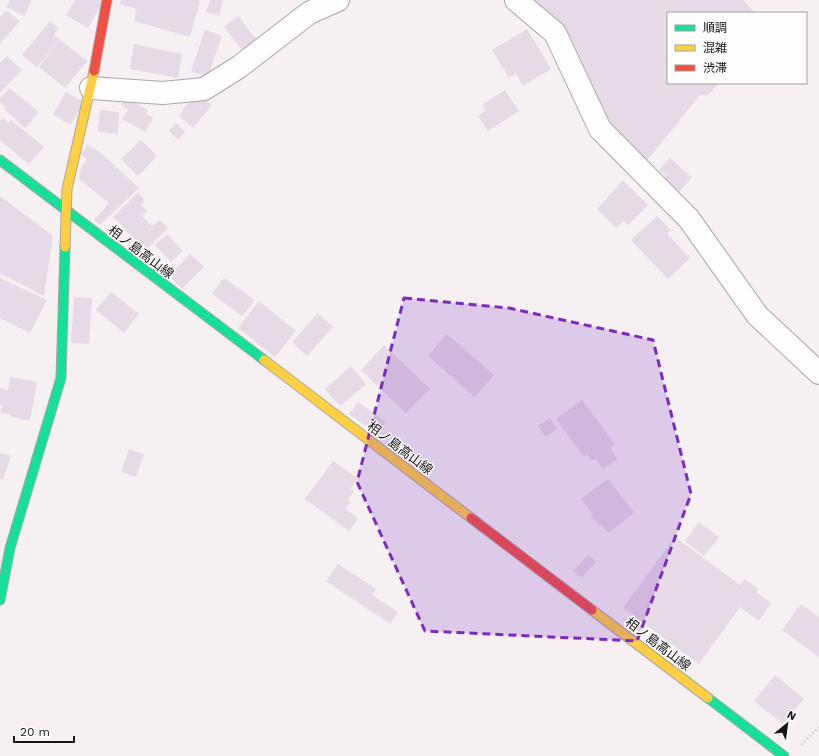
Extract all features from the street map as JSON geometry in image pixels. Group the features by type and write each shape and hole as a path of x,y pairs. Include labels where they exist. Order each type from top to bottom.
{"main road":[{"path":"0,600 10,548 61,378 65,211 67,189 91,88 107,0"},
{"name":"相ノ島高山線","path":"0,160 65,211 784,756"}],"street":[{"path":"91,88 163,93 204,89 239,67 309,13 338,0"},
{"path":"516,0 554,33 600,129 689,219 757,315 819,373"}],"path":[{"path":"801,746 819,727"}],"highlighted area":[{"path":"404,298 509,308 653,340 691,494 637,641 425,631 357,482"}],"building":[{"path":"10,0 32,0 24,16 6,7"},
{"path":"75,0 99,0 103,2 88,28 66,15"},
{"path":"121,0 200,1 190,37 134,21 137,9 120,4"},
{"path":"210,0 223,0 219,16 206,12"},
{"path":"530,0 743,0 754,12 667,12 667,84 718,84 708,95 700,95 645,163 607,127"},
{"path":"6,10 20,21 0,44 0,17"},
{"path":"238,16 258,41 250,48 248,45 242,50 224,27"},
{"path":"50,21 58,28 54,35 60,40 37,67 22,55"},
{"path":"527,29 551,69 523,86 516,74 509,78 492,50"},
{"path":"205,30 222,36 208,76 191,71"},
{"path":"60,40 87,61 65,88 39,67"},
{"path":"134,44 182,54 178,78 130,69"},
{"path":"7,56 22,70 0,93 0,63"},
{"path":"9,88 39,112 25,128 4,109 5,107 0,102 0,98"},
{"path":"505,90 519,111 488,131 478,116 486,110 482,105"},
{"path":"66,92 84,102 70,125 53,114"},
{"path":"125,97 148,110 146,114 153,118 145,132 122,119 128,110 121,105"},
{"path":"203,99 212,105 193,128 179,116 189,102"},
{"path":"100,110 119,112 118,134 98,132"},
{"path":"3,118 9,123 11,120 44,147 29,164 0,140 0,121"},
{"path":"176,123 185,132 178,140 169,131"},
{"path":"141,140 157,156 138,176 121,159"},
{"path":"87,145 100,152 139,188 100,225 94,220 109,203 79,179 80,170 87,159 81,155"},
{"path":"670,158 692,178 679,192 664,178 666,176 659,170"},
{"path":"623,180 648,205 628,225 624,221 616,228 597,209"},
{"path":"138,193 145,200 141,205 147,211 142,216 152,226 159,220 168,228 146,250 113,217"},
{"path":"0,196 53,236 44,296 0,273"},
{"path":"657,216 671,230 667,234 690,258 668,279 631,240"},
{"path":"167,234 183,251 171,262 155,245"},
{"path":"190,254 204,267 182,289 169,276"},
{"path":"0,278 47,300 30,333 0,318"},
{"path":"224,278 255,300 242,316 212,294"},
{"path":"111,292 139,314 124,333 96,310"},
{"path":"74,297 92,298 89,344 71,343"},
{"path":"259,301 296,331 275,357 238,328"},
{"path":"318,313 333,327 307,356 292,342"},
{"path":"447,334 494,375 475,397 428,356"},
{"path":"384,345 430,389 406,413 361,370"},
{"path":"351,366 366,384 340,406 325,389"},
{"path":"10,377 37,382 30,421 11,417 10,414 1,413 2,405 0,405 0,388 8,390"},
{"path":"582,400 615,444 610,448 617,459 603,469 595,459 592,461 587,454 584,457 556,419"},
{"path":"358,402 386,422 377,434 349,414"},
{"path":"550,418 557,429 546,437 538,426"},
{"path":"129,449 144,454 136,477 121,472"},
{"path":"0,453 11,456 3,480 0,479"},
{"path":"333,461 358,479 350,489 354,491 348,500 351,502 345,509 358,518 349,531 305,499"},
{"path":"608,479 634,513 608,533 601,525 599,526 590,515 593,514 581,499"},
{"path":"699,522 719,537 704,556 685,541"},
{"path":"675,537 740,585 745,579 758,589 756,592 771,603 759,621 740,607 699,664 623,608"},
{"path":"588,555 596,562 581,578 573,571"},
{"path":"338,564 376,589 372,595 398,612 390,624 326,581"},
{"path":"801,604 819,617 819,657 782,630"},
{"path":"775,675 804,699 783,724 754,701"}],"traffic: fast":[{"path":"0,160 264,360"},
{"path":"0,600 10,548 61,378 65,247"},
{"path":"708,698 784,756"}],"traffic: slow":[{"path":"65,247 67,189 94,71"},
{"path":"264,360 471,518"},
{"path":"592,610 708,698"}],"traffic: jam":[{"path":"94,71 107,0"},
{"path":"471,518 592,610"}]}
